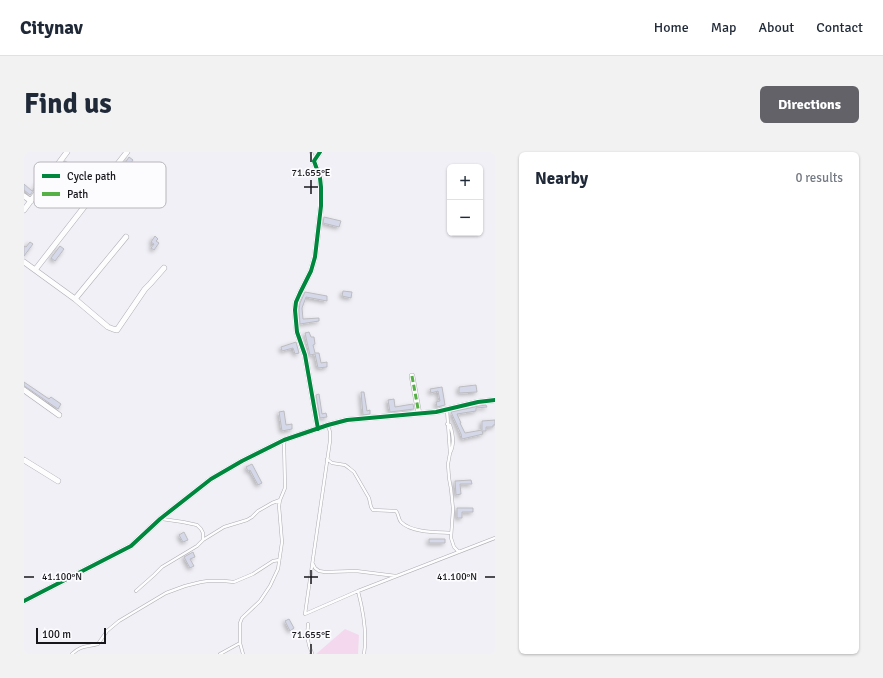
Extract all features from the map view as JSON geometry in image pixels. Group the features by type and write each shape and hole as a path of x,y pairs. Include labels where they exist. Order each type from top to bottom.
{"street":[{"path":"60,162 68,152"},
{"path":"119,162 127,152"},
{"path":"318,429 305,355 297,332 295,310 300,293 311,271 315,257 321,206 321,188 320,178 314,161 320,152"},
{"path":"24,196 31,201"},
{"path":"24,210 34,197"},
{"path":"34,270 83,208"},
{"path":"75,299 126,237"},
{"path":"24,262 75,299 108,327 117,330 145,289 164,268"},
{"path":"412,376 419,414"},
{"path":"24,390 59,415"},
{"path":"24,601 131,546 160,519 211,479 242,461 284,440 347,420 419,414 495,400"},
{"path":"24,460 58,481"}],"lane":[{"path":"311,152 314,161"},
{"path":"446,409 450,454 448,464 453,509 451,533 454,547 459,552"},
{"path":"328,425 330,432 328,460 305,614 358,591 495,538"},
{"path":"243,654 240,643 240,623 242,618 260,601 278,570 282,542 279,506 285,488 284,440"},
{"path":"328,460 332,463 345,465 354,472 369,498 373,510 396,511 400,521 414,529 451,533"},
{"path":"136,591 162,567 197,546 203,540 224,528 247,520 258,511 280,500"},
{"path":"160,519 196,525 203,533 203,540"},
{"path":"72,654 80,648 98,644 107,631 119,621 166,593 201,582 234,582 253,574 273,561 279,560"},
{"path":"312,563 315,568 325,572 356,571 397,576"},
{"path":"358,591 366,636 364,654"},
{"path":"308,624 307,640 312,653 310,654"},
{"path":"220,654 240,643"}],"shaded area":[{"path":"345,629 359,635 358,654 316,654"}],"building":[{"path":"129,157 133,160 132,162 126,162"},
{"path":"24,184 32,191 34,188 30,195 24,190"},
{"path":"324,217 341,221 339,227 323,223"},
{"path":"155,236 158,239 156,241 159,243 154,250 151,248 154,244 151,242"},
{"path":"30,242 33,244 24,256 24,246 26,247"},
{"path":"60,246 64,249 55,261 51,258"},
{"path":"343,291 352,292 351,298 342,296"},
{"path":"305,292 327,296 327,301 306,297 302,308 303,319 319,318 319,321 300,324 300,303"},
{"path":"309,332 311,337 314,337 315,344 313,345 315,353 319,353 321,363 327,362 327,367 318,368 315,354 310,355 305,333"},
{"path":"296,342 299,353 295,354 293,348 282,351 281,347"},
{"path":"24,382 49,399 51,397 61,404 58,409 24,386"},
{"path":"476,385 477,392 459,393 459,387"},
{"path":"442,387 445,405 437,407 436,402 440,401 438,391 431,393 430,389"},
{"path":"361,392 364,392 367,411 370,410 370,414 363,415"},
{"path":"319,394 322,414 326,413 327,417 320,418 316,395"},
{"path":"394,399 395,407 413,404 414,409 390,412 388,400"},
{"path":"486,405 487,407 476,408 476,411 457,414 460,423 465,433 482,430 482,421 495,420 495,425 493,425 493,427 486,427 486,431 482,431 483,434 462,439 451,412"},
{"path":"284,411 286,425 292,424 292,429 282,431 279,412"},
{"path":"252,464 262,483 258,485 250,470 248,471 246,467"},
{"path":"471,480 472,484 460,484 461,494 456,495 455,481"},
{"path":"457,508 473,508 473,512 462,512 462,518 457,518"},
{"path":"184,532 188,540 183,542 179,535"},
{"path":"429,539 445,539 445,543 429,543"},
{"path":"193,552 195,557 190,559 194,566 190,568 184,557"},
{"path":"289,619 294,628 290,631 285,621"}],"marked path":[{"path":"412,376 419,414"}],"cycle path":[{"path":"318,429 305,355 297,332 295,310 296,302 311,271 315,257 321,206 321,187 320,178 314,161 320,152"},
{"path":"24,601 131,546 160,519 211,479 242,461 284,440 347,420 436,412 478,402 495,400"}]}
